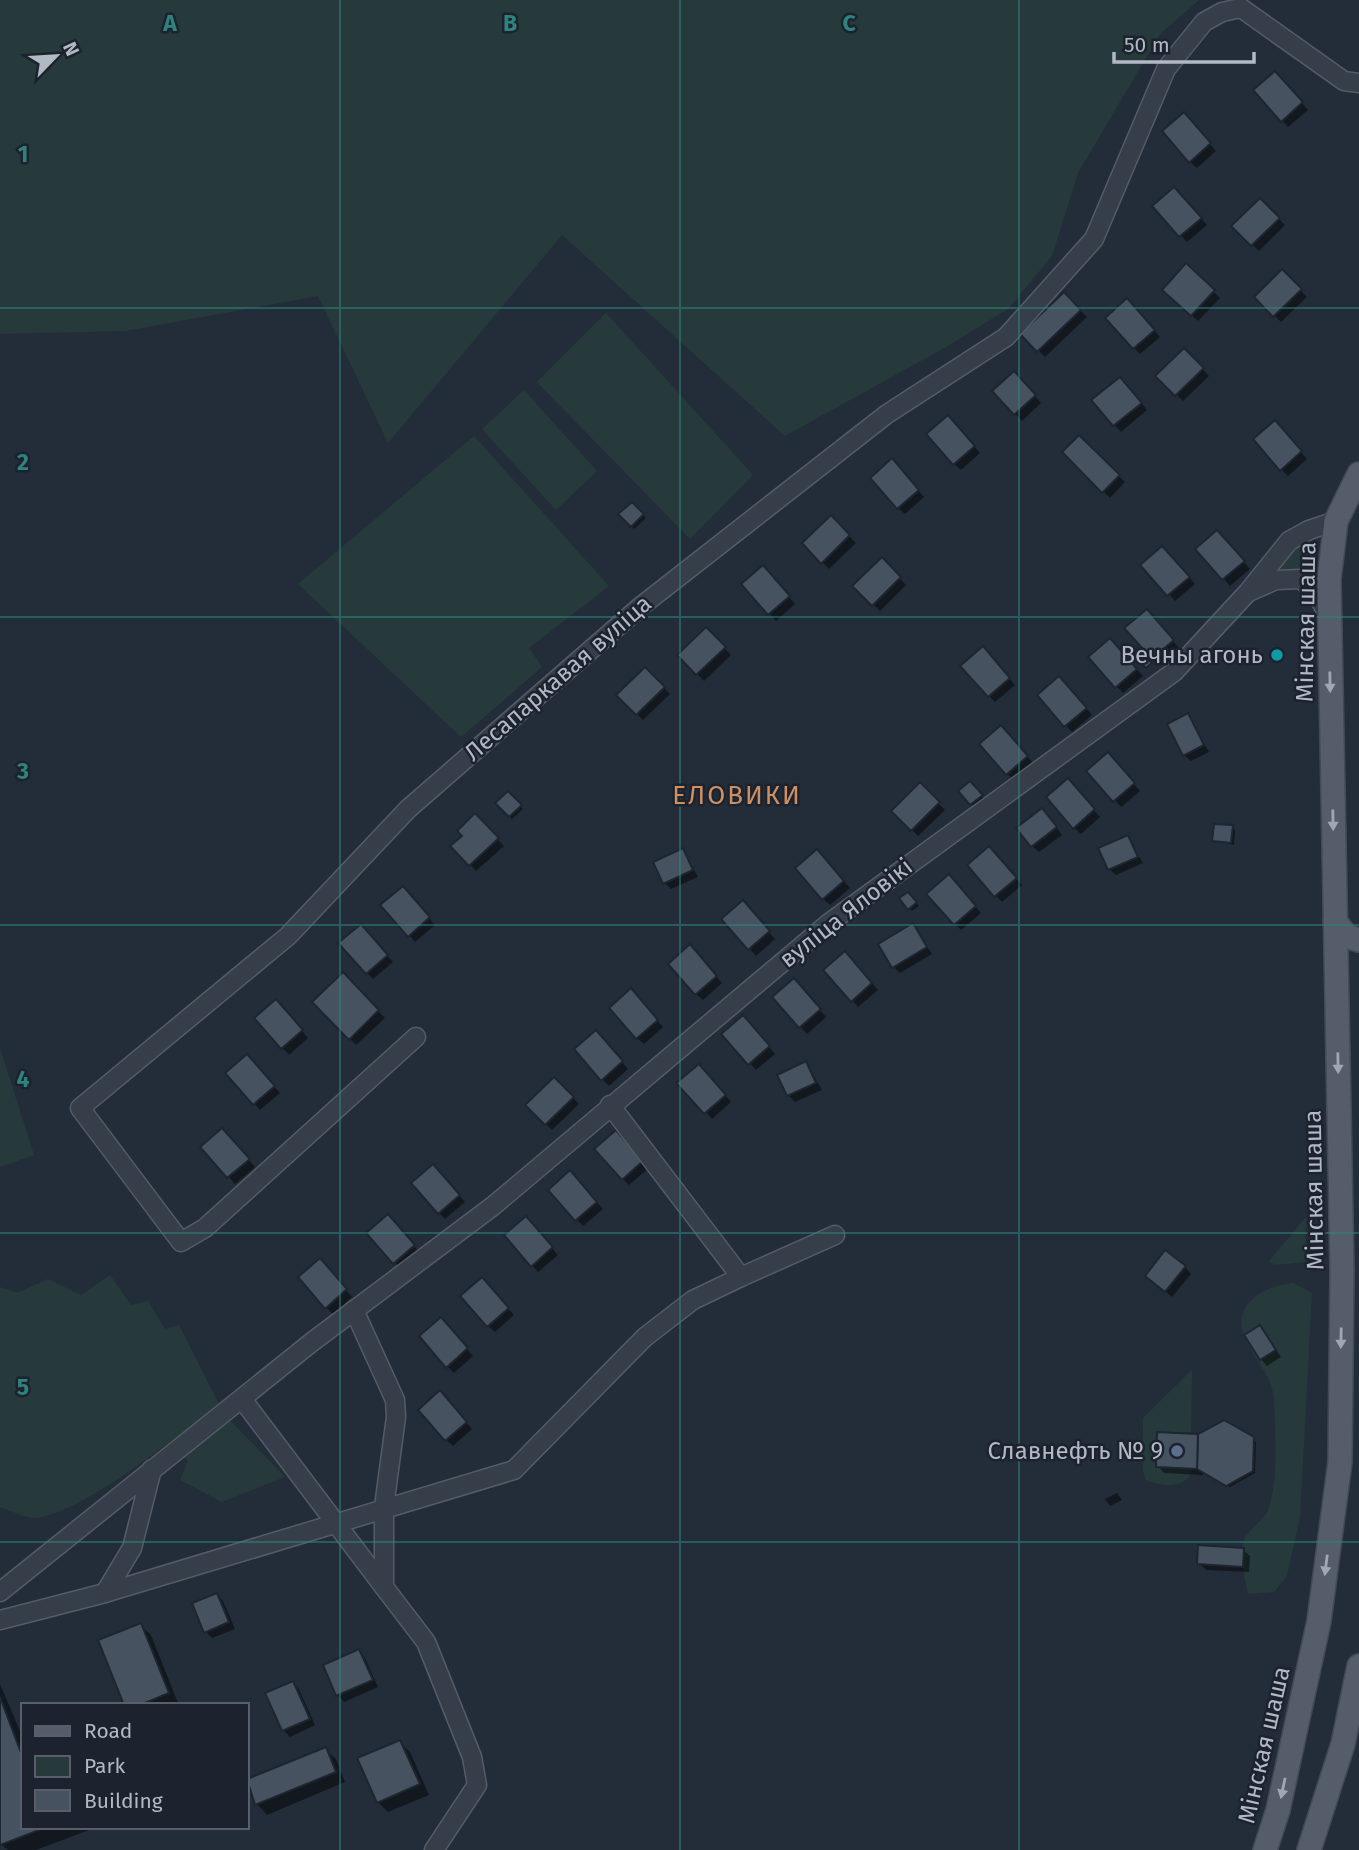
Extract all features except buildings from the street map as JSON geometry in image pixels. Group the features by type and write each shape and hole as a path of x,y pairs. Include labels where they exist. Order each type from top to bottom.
{"main road":[{"path":"1336,521 1359,474"},
{"path":"1336,521 1345,516 1359,516"},
{"name":"Мінская шаша","path":"1265,1850 1278,1810 1319,1621 1340,1462 1342,1270 1328,614 1336,521"},
{"path":"1335,921 1346,936 1359,940"},
{"path":"1338,1017 1347,1002 1359,999"},
{"path":"1309,1850 1343,1744 1359,1666"}],"street":[{"name":"Лесапаркавая вуліца","path":"416,1037 205,1228 181,1242 80,1108 288,936 408,809 640,607 887,414 1006,337 1094,239 1166,69 1204,22 1222,12 1241,8 1344,81 1359,83"},
{"name":"вуліца Яловікі","path":"0,1592 354,1310 493,1206 829,923 1174,672 1248,592 1289,541 1308,530 1336,521"},
{"path":"1248,592 1276,580 1301,579 1316,593 1328,614"},
{"path":"610,1105 741,1277"},
{"path":"0,1620 105,1593 514,1470 645,1337 693,1300 835,1235"},
{"path":"354,1310 395,1400 396,1417 384,1507 384,1587"},
{"path":"242,1399 426,1642 472,1757 477,1785 433,1850"},
{"path":"105,1593 132,1548 152,1469"}],"green space":[{"path":"0,0 1199,0 1160,34 1078,173 1052,256 1008,309 946,347 785,436 562,235 388,443 318,296 125,331 0,334"},
{"path":"606,313 753,475 690,539 537,382"},
{"path":"524,390 597,471 556,510 482,429"},
{"path":"474,436 609,586 529,648 542,667 461,737 298,584"},
{"path":"1306,544 1312,555 1311,567 1296,573 1281,569 1281,562 1297,547"},
{"path":"0,1048 34,1155 0,1167"},
{"path":"1306,1217 1305,1262 1274,1265 1269,1261"},
{"path":"110,1275 131,1305 148,1301 165,1329 179,1325 224,1414 285,1477 222,1502 180,1480 188,1461 174,1439 90,1497 54,1514 33,1518 0,1507 0,1287 17,1293 48,1279 81,1295"},
{"path":"1293,1283 1312,1293 1300,1517 1287,1576 1274,1592 1248,1594 1242,1564 1243,1542 1269,1507 1274,1481 1275,1440 1272,1389 1244,1336 1242,1316 1255,1296 1277,1286"},
{"path":"1192,1370 1191,1434 1157,1432 1156,1466 1192,1469 1185,1480 1173,1485 1146,1480 1143,1471 1143,1418"}],"place":[{"name":"Вечны агонь","path":"1277,655"},
{"name":"Славнефть № 9","path":"1177,1451"}],"district":[{"name":"ЕЛОВИКИ","path":"737,795"}]}
